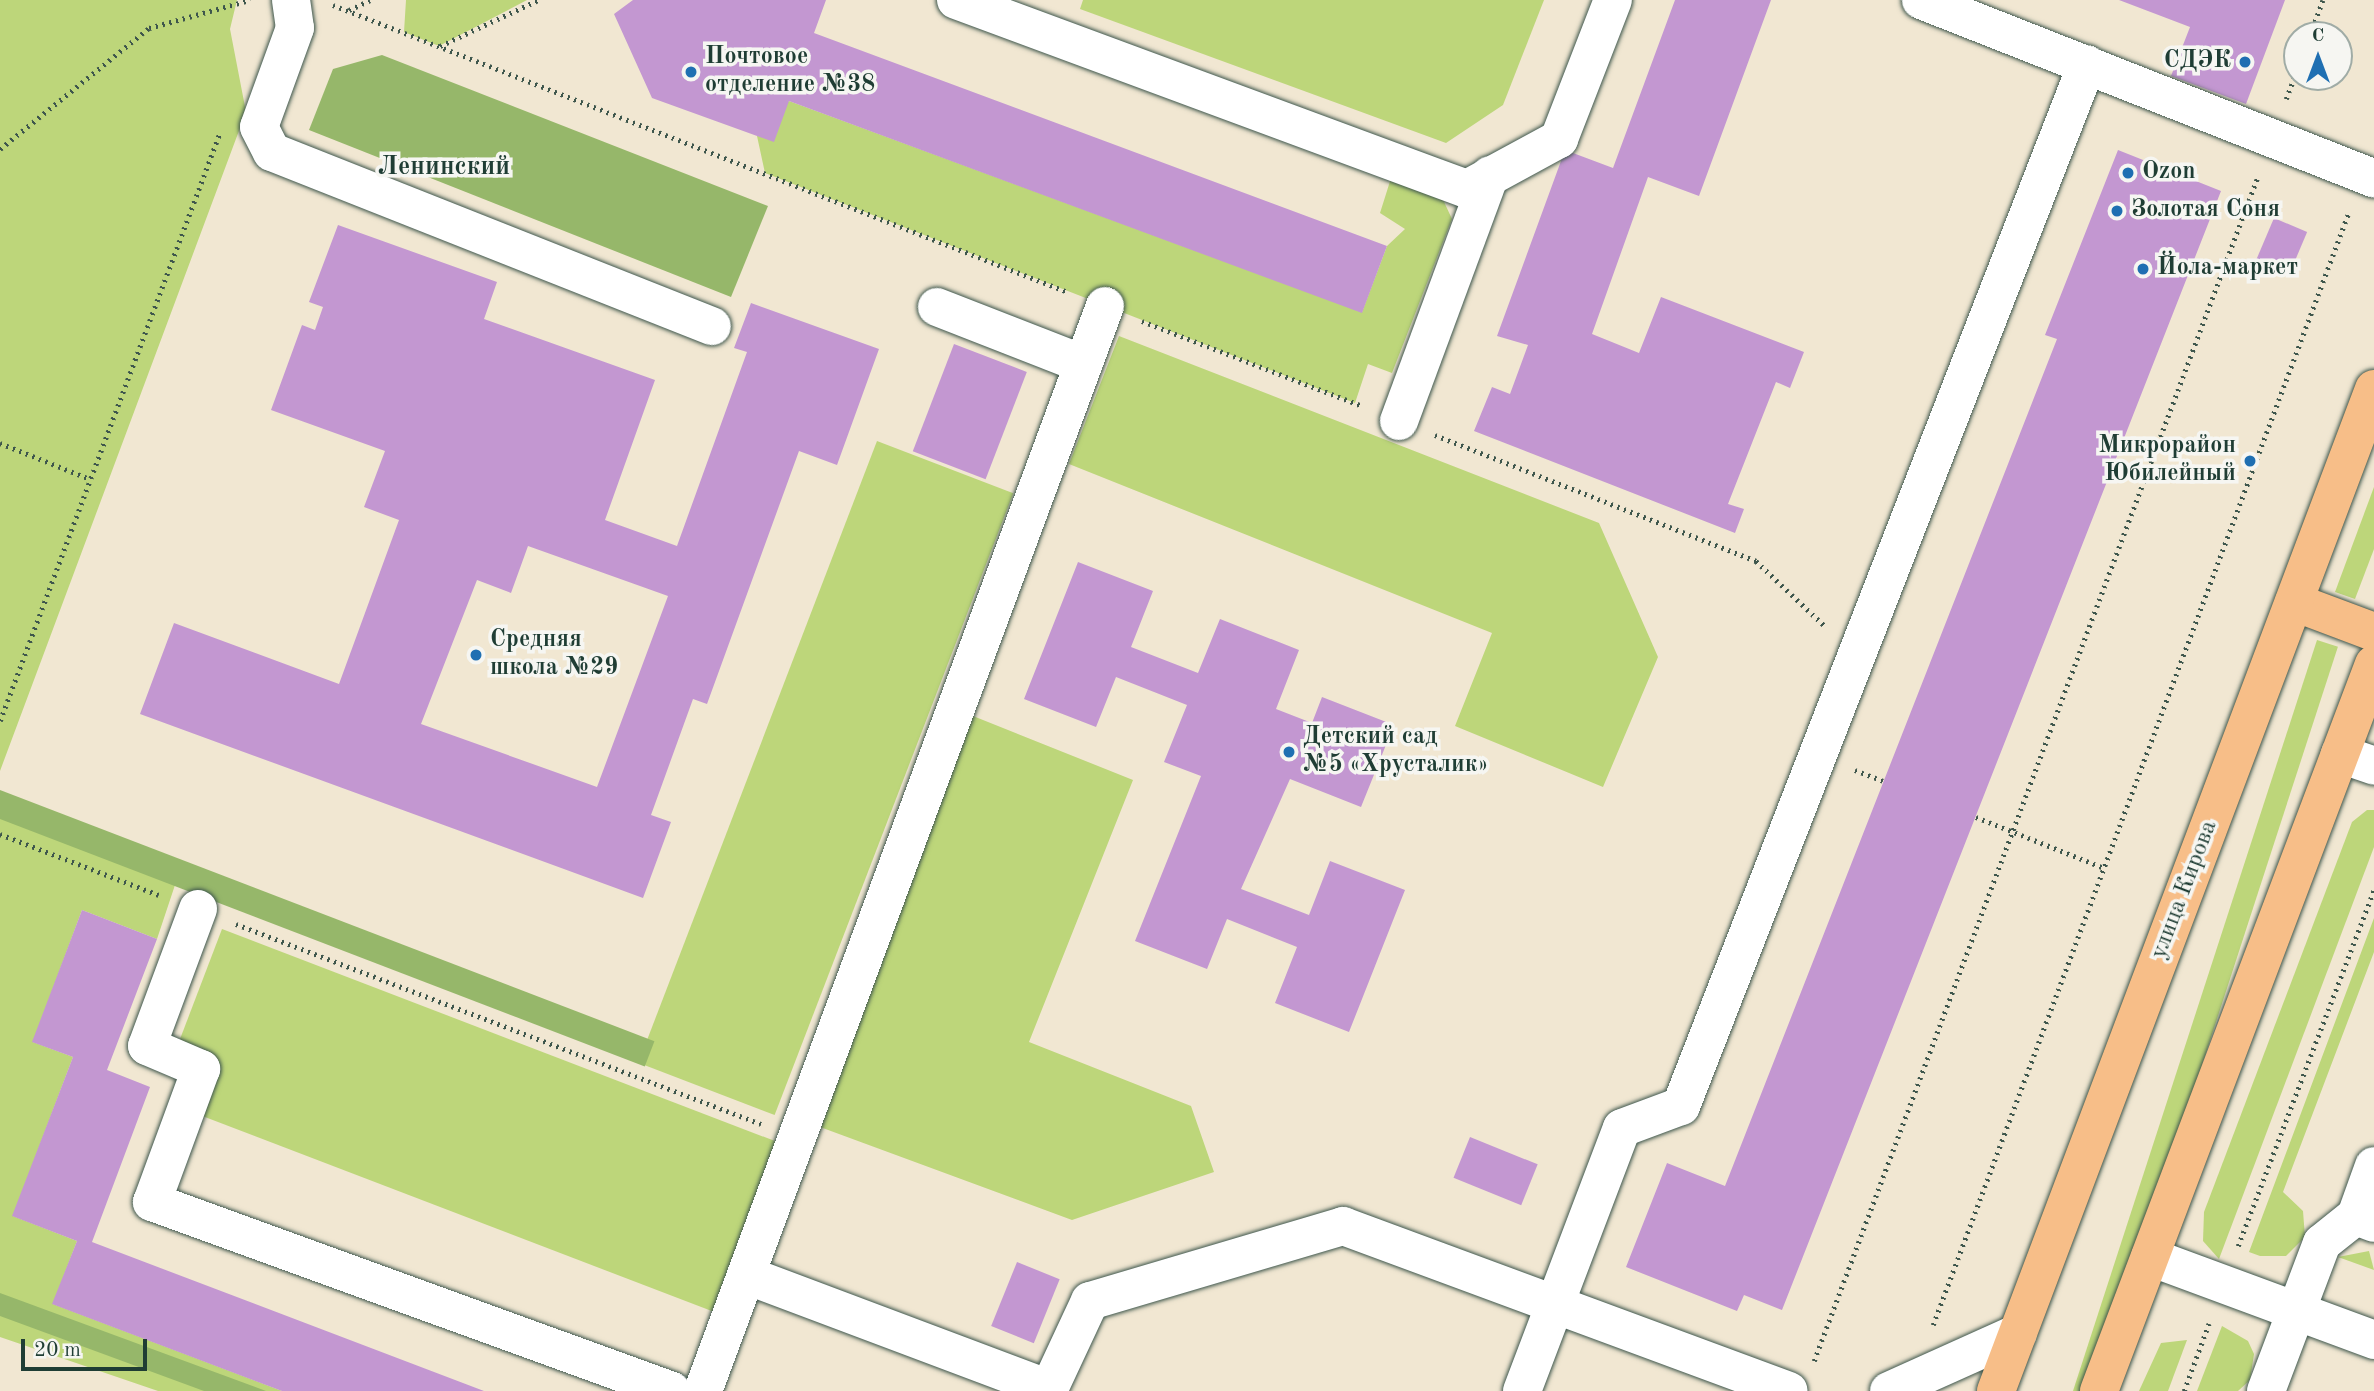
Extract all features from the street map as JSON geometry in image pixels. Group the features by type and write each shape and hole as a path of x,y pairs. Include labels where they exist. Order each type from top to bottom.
{"main road":[{"name":"улица Кирова","path":"1996,1391 2374,389"},
{"path":"2294,602 2374,632"},
{"path":"2099,1391 2150,1257 2357,760 2374,664"}],"lane":[{"path":"292,0 295,28 259,127 272,152 712,326"},
{"path":"956,0 1466,189 1559,139 1613,0"},
{"path":"1921,0 2369,176"},
{"path":"1522,1391 1622,1128 1681,1106 2087,64"},
{"path":"1399,421 1490,175"},
{"path":"703,1391 1105,306"},
{"path":"937,307 1083,363"},
{"path":"198,909 147,1046 201,1069 152,1202 672,1391"},
{"path":"2266,1391 2322,1243 2365,1220 2374,1166"},
{"path":"746,1275 989,1380 1049,1389 1090,1301 1343,1226 1555,1305 1800,1378"},
{"path":"2150,1257 2374,1340"},
{"path":"1901,1386 2018,1333"}],"path":[{"path":"0,149 149,28 251,0"},
{"path":"321,0 1756,561 1857,655"},
{"path":"348,11 370,0"},
{"path":"439,46 538,0"},
{"path":"2315,21 2323,0"},
{"path":"1800,1378 2012,831 2289,91"},
{"path":"0,721 221,130"},
{"path":"1901,1386 2104,868 2369,176"},
{"path":"0,443 90,479"},
{"path":"1976,817 2104,868"},
{"path":"0,834 797,1137"},
{"path":"2184,1391 2374,889"}],"green space":[{"path":"0,0 237,0 230,29 246,112 0,771"},
{"path":"406,0 527,0 439,46 404,32"},
{"path":"1083,0 1544,0 1503,105 1446,143 1080,9"},
{"path":"382,55 768,206 731,297 309,130 333,69"},
{"path":"789,101 1362,312 1387,246 1405,229 1380,213 1392,175 1439,191 1452,219 1392,373 1368,364 1355,403 765,173 757,136"},
{"path":"1119,336 1599,523 1658,657 1603,787 1455,726 1492,633 1069,464"},
{"path":"877,441 1013,493 775,1115 638,1063"},
{"path":"2374,487 2374,549 2355,599 2335,592"},
{"path":"2317,640 2338,647 2096,1391 2073,1391"},
{"path":"973,716 1133,780 1029,1042 1191,1106 1214,1172 1072,1220 820,1127"},
{"path":"0,790 654,1041 645,1066 0,819"},
{"path":"2367,810 2374,810 2374,847 2219,1259 2203,1241 2204,1212 2352,822"},
{"path":"0,817 175,885 157,939 82,910 33,1042 73,1057 13,1216 77,1241 53,1304 282,1391 158,1391 0,1337"},
{"path":"2374,918 2374,952 2283,1192 2303,1211 2305,1237 2286,1256 2260,1256 2249,1252"},
{"path":"222,929 793,1148 730,1318 197,1114 177,1047"},
{"path":"2369,1251 2374,1270 2338,1257"},
{"path":"0,1293 266,1391 204,1391 0,1316"},
{"path":"2222,1326 2248,1341 2254,1354 2250,1380 2238,1391 2197,1391"},
{"path":"2187,1340 2168,1391 2139,1391 2161,1343"}],"building":[{"path":"633,0 826,0 814,33 1387,246 1362,313 789,101 774,142 652,98 614,14"},
{"path":"1675,0 1771,0 1699,196 1648,177 1592,334 1639,353 1661,297 1804,352 1790,388 1776,382 1728,504 1744,509 1735,533 1474,431 1492,387 1510,394 1528,345 1497,336 1565,150 1613,168"},
{"path":"2119,0 2285,0 2246,104 2171,76 2190,27"},
{"path":"2118,150 2221,191 1782,1310 1744,1295 1737,1311 1626,1267 1667,1163 1725,1186 2057,339 2045,335"},
{"path":"2274,218 2307,232 2289,274 2256,260"},
{"path":"338,225 497,282 484,319 655,380 605,520 677,546 747,352 734,348 751,303 879,349 837,465 799,451 707,704 693,699 651,815 671,822 643,898 140,714 174,623 339,684 399,520 364,507 385,451 271,410 302,325 315,330 323,307 309,302","holes":["528,546 668,596 597,787 421,724 477,580 511,593"]},
{"path":"954,344 1027,372 986,479 913,451"},
{"path":"1078,562 1153,591 1131,647 1198,673 1220,619 1299,650 1276,709 1312,723 1322,697 1394,725 1361,807 1290,779 1241,889 1309,915 1330,861 1405,890 1349,1032 1275,1003 1297,947 1227,919 1207,969 1135,941 1201,776 1164,762 1187,705 1116,677 1096,727 1024,699"},
{"path":"82,910 157,939 107,1070 150,1087 92,1242 484,1391 282,1391 52,1304 77,1241 12,1216 73,1057 32,1042"},
{"path":"1470,1137 1538,1164 1521,1205 1454,1178"},
{"path":"1017,1262 1060,1279 1034,1343 991,1326"}],"place":[{"name":"СДЭК","path":"2245,62"},
{"name":"Почтовое отделение №38","path":"691,72"},
{"name":"Ozon","path":"2128,173"},
{"name":"Золотая Соня","path":"2117,211"},
{"name":"Йола-маркет","path":"2143,269"},
{"name":"Микрорайон Юбилейный","path":"2250,461"},
{"name":"Средняя школа №29","path":"476,655"},
{"name":"Детский сад №5 «Хрусталик»","path":"1289,752"}],"district":[{"name":"Ленинский","path":"444,168"}]}
